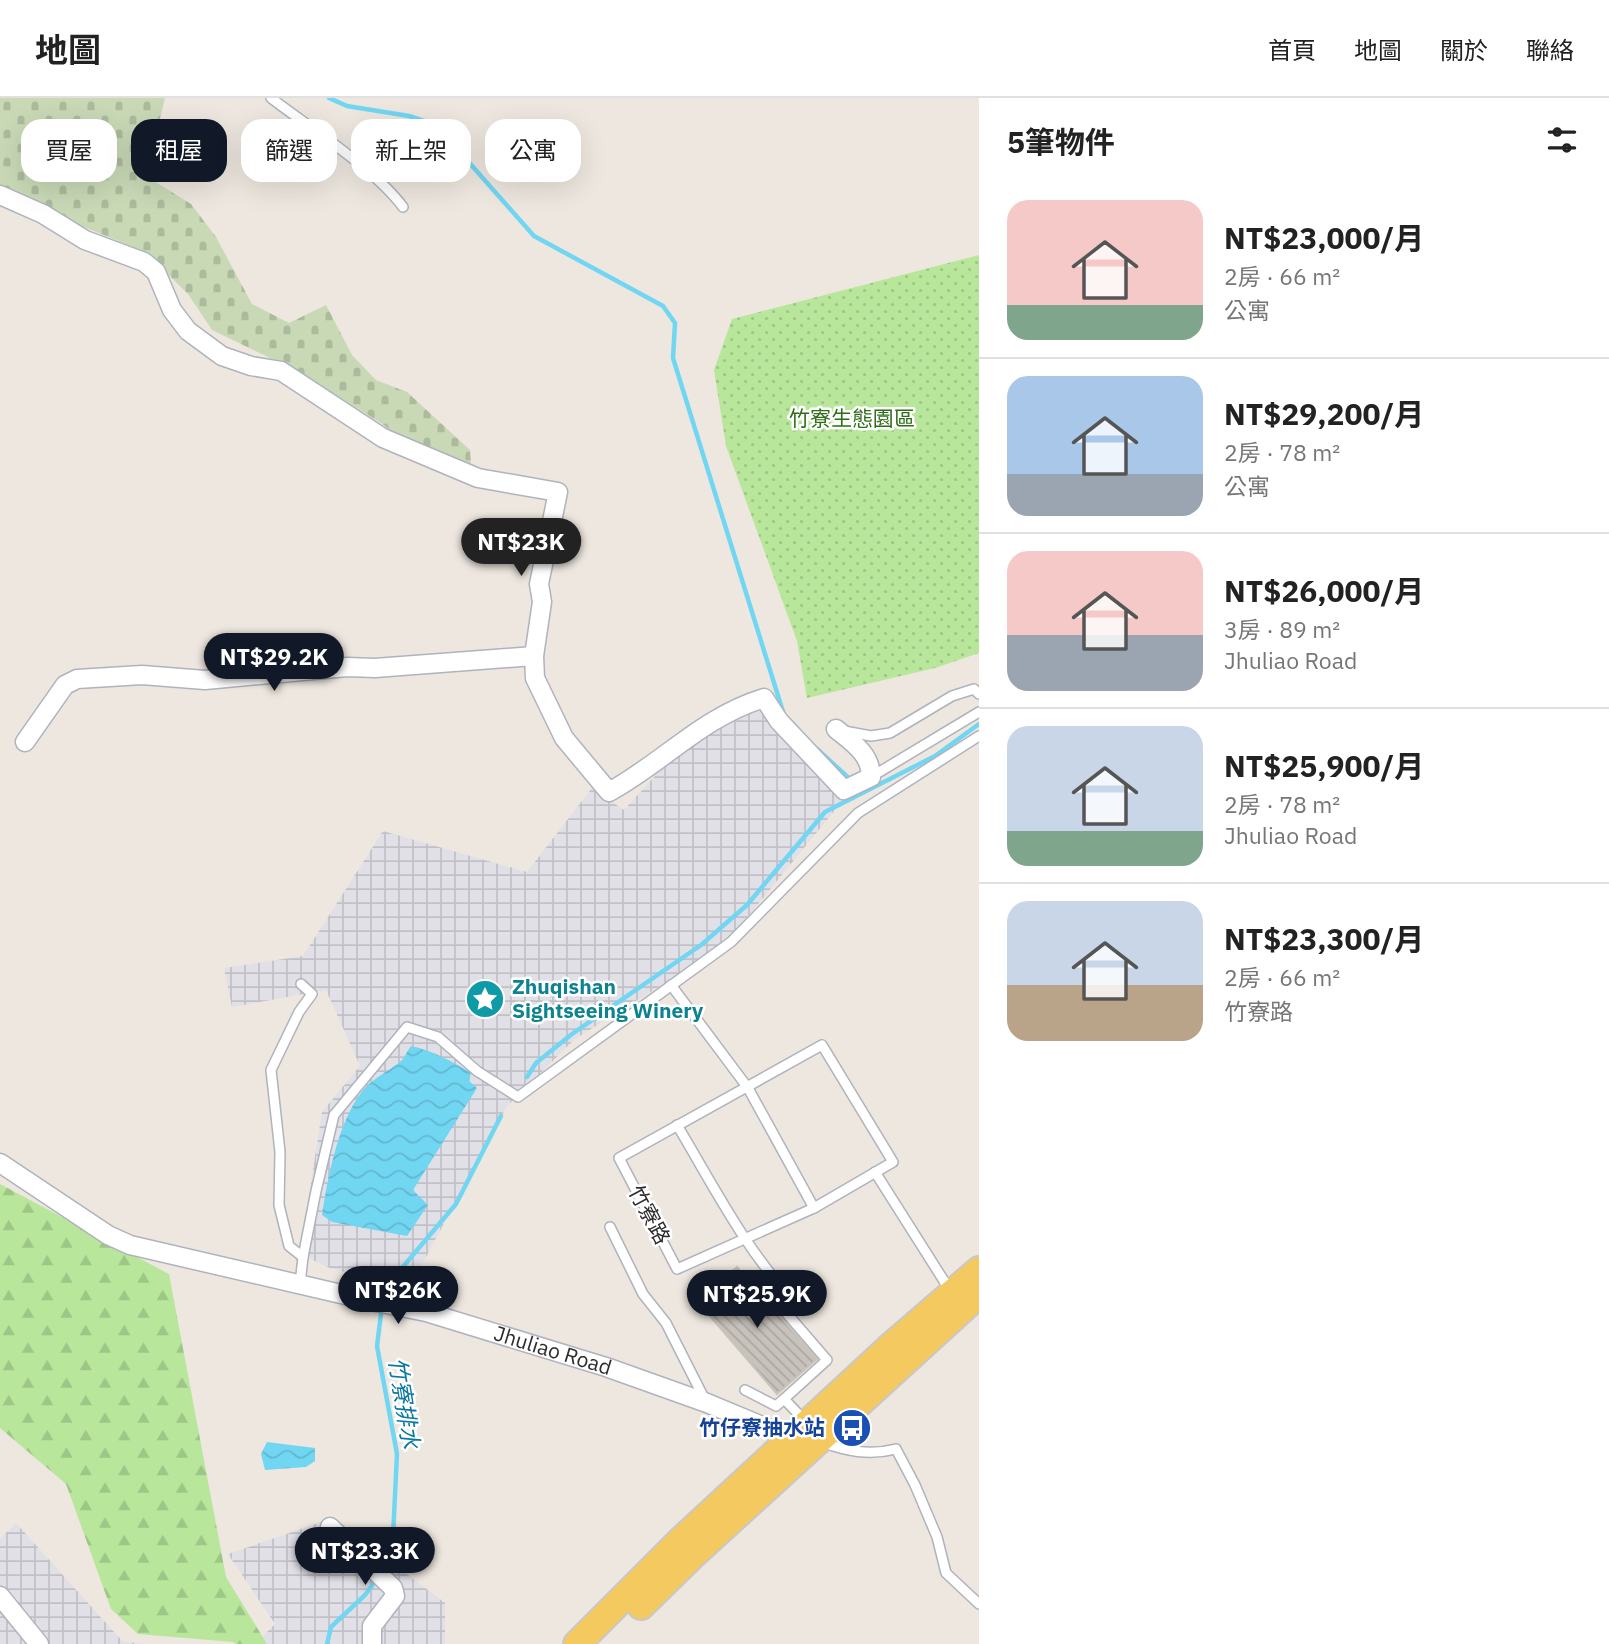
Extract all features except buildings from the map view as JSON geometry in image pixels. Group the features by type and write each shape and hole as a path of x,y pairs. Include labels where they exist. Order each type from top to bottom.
{"main road":[{"path":"577,1644 680,1541 965,1298 979,1270"},
{"path":"603,1644 692,1556 806,1435"}],"street":[{"path":"0,194 43,214 85,240 144,262 156,272 172,310 188,331 222,356 251,366 281,371 383,438 478,478 558,492 539,584 542,602 534,656 535,678 564,738 609,792 704,725 735,708 764,698 779,721 844,789 871,777 871,767 860,749 836,729"},
{"path":"25,742 65,685 76,679 142,675 205,680 347,667 375,668 534,656"},
{"name":"Jhuliao Road","path":"0,1163 108,1235 130,1245 426,1312 606,1367 806,1435"},
{"path":"330,1527 393,1588 395,1596 372,1626 372,1644"},
{"path":"0,1597 39,1644"}],"lane":[{"path":"271,98 350,158 403,206"},
{"path":"836,729 871,736 890,733 952,696 974,689 979,694"},
{"path":"871,777 979,712"},
{"path":"300,1284 303,1258 334,1115 407,1027 438,1037 477,1071 517,1097 731,942 858,813 979,736"},
{"path":"301,984 312,994 299,1012 271,1070 280,1152 279,1205 289,1246 303,1258"},
{"path":"671,985 748,1088 814,1208"},
{"name":"竹寮路","path":"822,1045 893,1162 814,1208 677,1269 619,1158 677,1125 822,1045"},
{"path":"677,1125 745,1239 775,1281 793,1300"},
{"path":"875,1172 965,1298"},
{"path":"610,1227 643,1294 666,1323 707,1403"},
{"path":"744,1390 776,1406 827,1360 783,1309"},
{"path":"784,1399 806,1435 849,1451 876,1454 896,1449 937,1536 946,1573 979,1604"}],"shaded area":[{"name":"Zhuqishan Sightseeing Winery","path":"769,701 777,734 844,799 723,947 575,1039 507,1106 410,1287 332,1269 300,1254 322,1112 360,1066 326,990 232,1007 224,968 303,956 383,831 527,872 592,788 624,810 695,732"},
{"path":"333,1518 445,1603 445,1644 255,1644 275,1624 228,1554"},
{"path":"16,1523 123,1642 146,1644 0,1644 0,1539"}],"green space":[{"path":"0,98 165,98 160,119 131,119 131,182 155,182 191,204 216,237 252,304 289,323 326,305 352,355 376,380 407,392 470,450 471,464 462,472 422,458 384,425 328,390 212,330 188,294 145,252 50,213 0,187"},
{"name":"竹寮生態園區","path":"979,255 979,653 935,668 807,698 797,641 726,446 714,370 732,319"},
{"path":"0,1184 169,1274 226,1577 267,1644 236,1644 138,1634 111,1609 66,1484 0,1428"}],"water":[{"path":"411,1046 435,1054 471,1073 469,1081 477,1088 413,1190 428,1205 407,1236 332,1222 322,1215 331,1167 347,1118 363,1090 402,1060"},
{"path":"267,1442 315,1448 315,1461 306,1467 265,1470 261,1454"}],"waterway":[{"path":"329,98 347,106 409,116 436,125 534,236 663,306 675,323 673,358 784,715"},
{"path":"527,1077 536,1063 572,1034 701,945 747,905 825,812 935,756 979,724"},
{"path":"817,749 852,781"},
{"path":"396,1275 456,1204 501,1116"},
{"name":"竹寮排水","path":"381,1314 377,1346 397,1454 393,1536 382,1572"},
{"name":"竹寮排水","path":"327,1644 331,1627 365,1595 377,1579"}],"place":[{"name":"Zhuqishan Sightseeing Winery","path":"485,999"},
{"name":"竹仔寮抽水站","path":"852,1428"}]}
